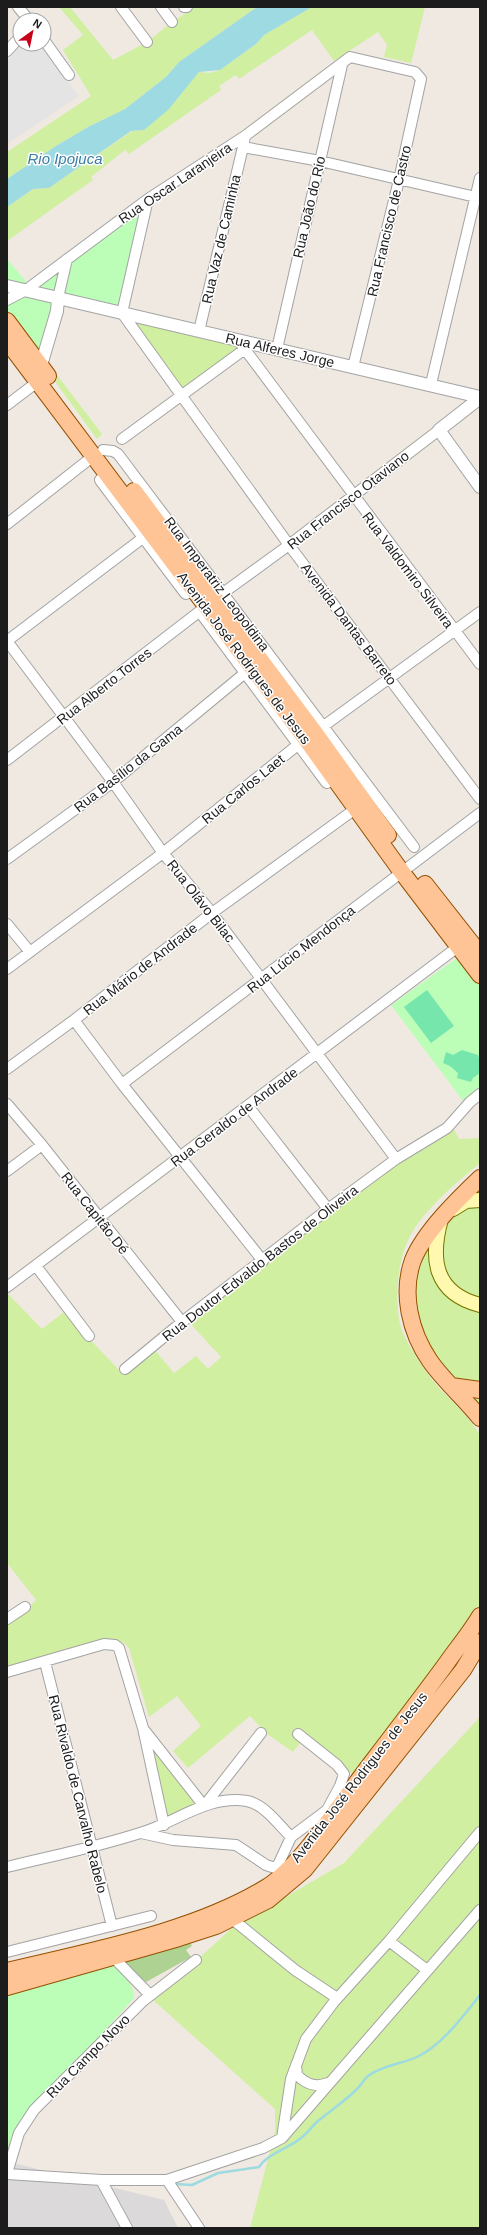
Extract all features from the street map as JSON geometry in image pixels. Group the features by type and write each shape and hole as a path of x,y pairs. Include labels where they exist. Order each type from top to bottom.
{"main road":[{"name":"Avenida José Rodrigues de Jesus","path":"7,321 36,377 103,450 220,596 311,736 456,949 480,975"},
{"name":"Avenida José Rodrigues de Jesus","path":"7,342 36,377 311,736"},
{"name":"Avenida José Rodrigues de Jesus","path":"403,870 480,954"},
{"path":"480,1178 444,1216 414,1259 408,1282 408,1303 412,1322 420,1343 430,1361 480,1418"},
{"path":"480,1200 466,1201 444,1216 434,1248 437,1266 445,1284 456,1295 480,1305"},
{"path":"451,1386 480,1390"},
{"name":"Avenida José Rodrigues de Jesus","path":"7,1970 106,1947 209,1916 244,1900 269,1886 299,1857 330,1811 480,1616"},
{"name":"Avenida José Rodrigues de Jesus","path":"7,1987 179,1938 231,1918 268,1900 305,1869 463,1670 480,1642"}],"street":[{"path":"121,7 147,42"},
{"path":"161,7 172,22"},
{"path":"52,51 69,75"},
{"name":"Rua Oscar Laranjeira","path":"7,300 26,290 148,199 245,136 350,58 407,70 419,75"},
{"name":"Rua João do Rio","path":"277,349 342,65"},
{"name":"Rua Francisco de Castro","path":"353,367 400,180 420,85 419,75"},
{"name":"Rua Vaz de Caminha","path":"200,331 245,136"},
{"path":"243,147 320,161 478,197"},
{"path":"431,384 478,197 480,178"},
{"path":"122,313 148,199"},
{"path":"7,405 36,377 57,312 58,298 67,259"},
{"name":"Rua Alferes Jorge","path":"7,286 200,331 241,345 277,349 431,384 480,398"},
{"path":"57,312 81,303"},
{"name":"Avenida Dantas Barreto","path":"122,313 289,545 480,798"},
{"path":"122,439 181,396 241,345"},
{"name":"Rua Valdomiro Silveira","path":"241,345 480,664"},
{"name":"Avenida José Rodrigues de Jesus","path":"7,354 36,377 87,461 245,673 311,736 414,847"},
{"name":"Rua Francisco Otaviano","path":"220,596 289,545 480,398"},
{"path":"439,430 480,487"},
{"path":"7,524 87,461"},
{"path":"7,641 144,537"},
{"name":"Rua Alberto Torres","path":"7,760 200,611"},
{"name":"Rua Carlos Laet","path":"7,968 163,853 311,736 480,612"},
{"name":"Rua Olávo Bilac","path":"7,641 113,782 163,853 212,913 396,1159"},
{"name":"Rua Basílio da Gama","path":"7,859 113,782 245,673"},
{"name":"Avenida José Rodrigues de Jesus","path":"311,736 351,812 403,870"},
{"name":"Rua Mário de Andrade","path":"7,1069 74,1020 212,913 351,812"},
{"name":"Rua Lúcio Mendonça","path":"122,1084 262,980 403,870 480,813"},
{"path":"7,924 30,952"},
{"name":"Rua Geraldo de Andrade","path":"7,1287 181,1158 456,949"},
{"path":"74,1020 122,1084 263,1261"},
{"name":"Rua Doutor Edvaldo Bastos de Oliveira","path":"125,1369 182,1322 263,1261 328,1209 396,1159 447,1128 470,1102 480,1094"},
{"name":"Rua Capitão Dé","path":"7,1104 42,1145 182,1322"},
{"path":"248,1106 328,1209"},
{"path":"7,1171 42,1145"},
{"path":"36,1266 89,1336"},
{"path":"7,1619 25,1607"},
{"path":"7,1672 46,1662 104,1644 115,1645 121,1653 143,1728 164,1825"},
{"name":"Rua Rivaldo de Carvalho Rabelo","path":"46,1662 91,1847 112,1926"},
{"path":"143,1728 204,1806"},
{"path":"204,1806 260,1733"},
{"path":"141,1833 172,1840 236,1845 266,1865 275,1868 279,1863 291,1837 330,1811 344,1774 342,1770 298,1734"},
{"path":"7,1867 91,1847 141,1833 164,1825 204,1806 225,1800 255,1803 291,1837"},
{"path":"282,2138 285,2113 296,2061 306,2039 337,1998 389,1941 480,1832"},
{"path":"7,2173 101,2180 167,2180 263,2148 282,2138 480,1910"},
{"path":"7,1952 151,1916"},
{"path":"231,1918 295,1970 337,1998"},
{"path":"389,1941 428,1970"},
{"path":"113,1957 150,1995"},
{"name":"Rua Campo Novo","path":"7,2173 19,2133 34,2110 150,1995 196,1960"},
{"path":"296,2061 297,2075 304,2082 319,2086 328,2084"},
{"path":"101,2180 127,2228"},
{"path":"167,2180 199,2228"}],"shaded area":[{"path":"13,52 46,52 79,96 7,144 7,58"},
{"path":"13,2163 164,2200 178,2228 7,2228 7,2183"}],"green space":[{"path":"59,7 70,7 113,60 147,42 183,15 191,7 257,7 179,62 166,77 125,109 88,127 56,146 7,179 7,152 91,96 63,50 83,35"},
{"path":"312,7 425,7 411,63 384,57 387,45 378,32 334,61 312,30 239,79 236,75 219,86 221,90 129,154 125,150 91,177 93,180 7,241 7,207 33,189 49,188 132,131 144,130 199,72 209,73 220,70 256,44 264,35"},
{"path":"141,205 119,310 60,297 69,259"},
{"path":"7,259 30,286 7,285"},
{"path":"66,261 57,297 28,290"},
{"path":"26,291 57,298 40,365 7,319 7,304"},
{"path":"132,319 235,343 240,349 181,392"},
{"path":"57,375 102,434 97,439 56,383"},
{"path":"457,958 475,977 480,986 480,1089 464,1102 391,1005"},
{"path":"427,990 454,1026 431,1043 404,1007"},
{"path":"462,1050 478,1055 480,1061 480,1073 473,1078 471,1082 457,1078 458,1073 450,1066 443,1063 446,1052 453,1055"},
{"path":"452,1126 459,1139 480,1138 480,1163 450,1188 432,1207 423,1217 409,1238 399,1272 397,1299 400,1323 410,1348 431,1379 468,1418 480,1435 480,1605 472,1621 354,1776 306,1735 293,1752 267,1734 250,1716 188,1768 173,1751 201,1726 177,1696 149,1717 129,1648 123,1642 114,1641 7,1670 7,1623 26,1610 36,1600 7,1563 7,1293 42,1329 64,1312 121,1372 153,1348 174,1373 196,1356 208,1369 221,1357 188,1321 329,1211"},
{"path":"480,1178 480,1418 451,1386 408,1303 430,1234"},
{"path":"480,1717 480,2228 250,2228 275,2132 275,2109 153,2000 232,1928 344,1863"},
{"path":"150,1738 200,1805 166,1821"},
{"path":"190,1942 192,1946 186,1950 191,1957 146,1982 126,1966 123,1957"},
{"path":"107,1959 129,1981 134,1992 134,1998 74,2065 30,2110 7,2163 7,1987"}],"water":[{"name":"Rio Ipojuca","path":"257,7 312,7 264,35 256,44 220,70 199,72 168,110 144,130 131,131 49,188 33,189 7,207 7,179 56,146 88,127 125,109 166,77 179,62"}],"waterway":[{"path":"175,2184 192,2185 218,2173 259,2167 268,2158 296,2142 318,2121 358,2088 368,2076 380,2069 406,2061 428,2051 452,2029 480,1995"}]}
